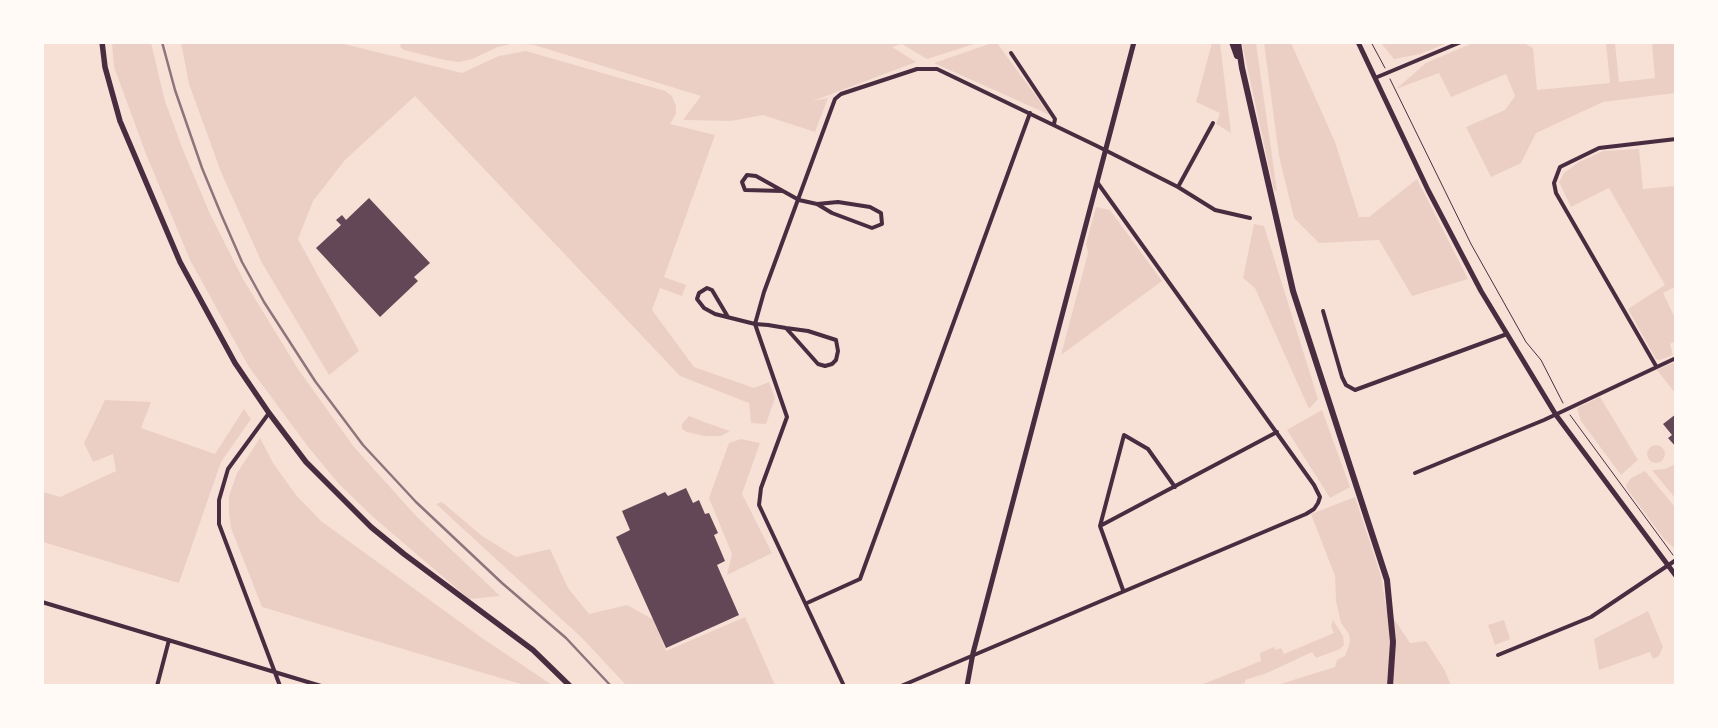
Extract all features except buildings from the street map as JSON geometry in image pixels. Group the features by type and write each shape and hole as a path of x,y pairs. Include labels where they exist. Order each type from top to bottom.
{"main road":[{"path":"102,42 104,67 120,121 177,254 235,363 270,413 306,462 371,527 404,554 533,650 570,686"},
{"path":"1232,42 1242,68"},
{"path":"1238,42 1242,68 1293,291 1387,580 1394,642 1390,686"}],"street":[{"path":"967,686 973,653 1134,42"},
{"path":"1358,42 1452,237 1507,334 1556,414 1676,576"},
{"path":"1375,78 1461,42"},
{"path":"1541,42 1549,42"},
{"path":"1011,53 1055,118 1054,124"},
{"path":"844,686 807,603 759,505 761,488 787,417 754,324 764,292 800,200 832,104 841,94 917,70 937,69 1054,124 1178,187 1215,210 1250,218"},
{"path":"807,603 852,585 861,576 1030,113"},
{"path":"1178,187 1214,123"},
{"path":"1656,366 1556,193 1554,183 1560,167 1599,148 1676,139"},
{"path":"783,190 746,190 742,182 744,178 752,175 783,190 800,200 817,204 832,213 872,228 882,224 881,213 870,207 838,202 817,204"},
{"path":"901,686 973,653 1306,514 1316,507 1320,497 1314,485 1277,432 1097,182"},
{"path":"728,317 712,290 707,288 699,293 697,299 704,308 728,317 754,324 786,328 808,331 836,340 838,351 836,360 832,364 825,366 818,364 786,328"},
{"path":"1323,311 1342,377 1346,385 1355,390 1507,334"},
{"path":"1415,473 1566,410 1676,358"},
{"path":"270,413 228,469 219,500 219,524 280,686"},
{"path":"1100,526 1277,432"},
{"path":"1123,590 1100,526 1124,435 1148,449 1175,486"},
{"path":"1498,656 1591,617 1668,566 1676,558"},
{"path":"42,602 322,686"},
{"path":"157,686 169,640"}],"path":[{"path":"1371,42 1471,244 1526,342 1540,360 1566,410 1676,558"}],"shaded area":[{"path":"402,42 514,43 459,62 404,50 400,47"},
{"path":"977,42 927,59 902,44 892,47 916,62 813,101 828,98 815,132 763,115 731,121 683,120 701,96 534,45 517,43"},
{"path":"1475,42 1524,43 1533,48 1537,90 1610,83 1606,43 1615,43 1619,82 1655,78 1652,43 1675,43 1675,93 1603,102 1536,133 1521,163 1491,177 1466,127 1505,110 1515,96 1506,74 1451,97 1439,73 1396,89 1426,63"},
{"path":"112,43 151,43 165,101 210,214 243,279 298,369 354,447 416,516 500,596 469,599 372,516 339,484 309,448 249,367 190,260 146,154 114,67"},
{"path":"181,43 340,43 462,73 499,56 526,51 665,91 672,96 676,106 676,114 670,124 715,135 664,277 686,285 682,296 660,288 652,310 694,367 754,388 769,382 775,398 766,424 751,423 749,403 680,376 415,96 345,160 313,201 298,239 359,351 329,375 262,263 221,172 189,84"},
{"path":"992,43 997,43 1050,115 934,63"},
{"path":"1212,43 1220,43 1231,133 1216,124 1220,113 1196,102"},
{"path":"1242,43 1256,43 1277,191 1274,190"},
{"path":"1264,43 1291,43 1335,142 1359,217 1369,217 1417,179 1468,279 1412,296 1379,240 1319,243 1294,218 1279,156"},
{"path":"1381,43 1448,43 1420,54 1394,59"},
{"path":"1639,149 1643,189 1675,186 1675,287 1663,293 1675,318 1675,341 1670,344 1673,355 1660,360 1656,359 1628,309 1665,285 1609,188 1571,207 1559,182 1564,173 1579,162 1603,151"},
{"path":"1096,207 1110,210 1162,281 1061,355 1088,253 1086,244"},
{"path":"1254,224 1264,226 1318,399 1309,409 1255,288 1243,278"},
{"path":"1675,362 1675,393 1657,370"},
{"path":"1600,397 1638,460 1621,475 1581,421 1577,408"},
{"path":"105,400 151,402 141,428 215,454 244,409 251,419 221,462 179,583 43,542 43,492 60,497 116,471 113,454 93,462 84,443"},
{"path":"1322,410 1350,487 1330,498 1287,430"},
{"path":"689,416 730,431 721,436 704,436 687,432 682,429 682,424"},
{"path":"260,438 273,463 296,495 321,521 482,638 552,685 524,685 262,607 231,528 229,513 229,496 237,473"},
{"path":"741,439 760,443 742,494 772,553 727,575 732,554 709,498 729,443"},
{"path":"1656,445 1662,448 1665,454 1662,460 1656,463 1650,460 1647,454 1650,448"},
{"path":"1675,464 1675,498 1652,470 1665,469"},
{"path":"1645,471 1675,507 1675,549 1664,539 1627,489 1626,485 1631,478"},
{"path":"1355,497 1381,576 1386,607 1410,643 1426,641 1444,669 1451,685 1274,686 1335,667 1337,660 1345,656 1350,642 1349,634 1341,623 1336,601 1335,576 1311,514"},
{"path":"442,502 482,536 516,557 550,549 568,588 589,614 627,605 654,620 666,651 745,617 775,685 626,685 582,638 436,504"},
{"path":"1648,611 1663,647 1659,656 1653,659 1650,652 1599,670 1594,639"},
{"path":"1333,620 1343,636 1344,645 1340,649 1316,658 1312,652 1267,673 1245,680 1245,683 1234,686 1201,685 1261,661 1260,653 1274,647 1275,650 1281,648 1284,654 1334,633 1331,626"},
{"path":"1504,620 1510,639 1495,645 1488,625"}],"railway":[{"path":"162,42 175,90 202,168 242,262 264,302 315,381 363,445 416,502 502,583 566,638 611,686"}]}
